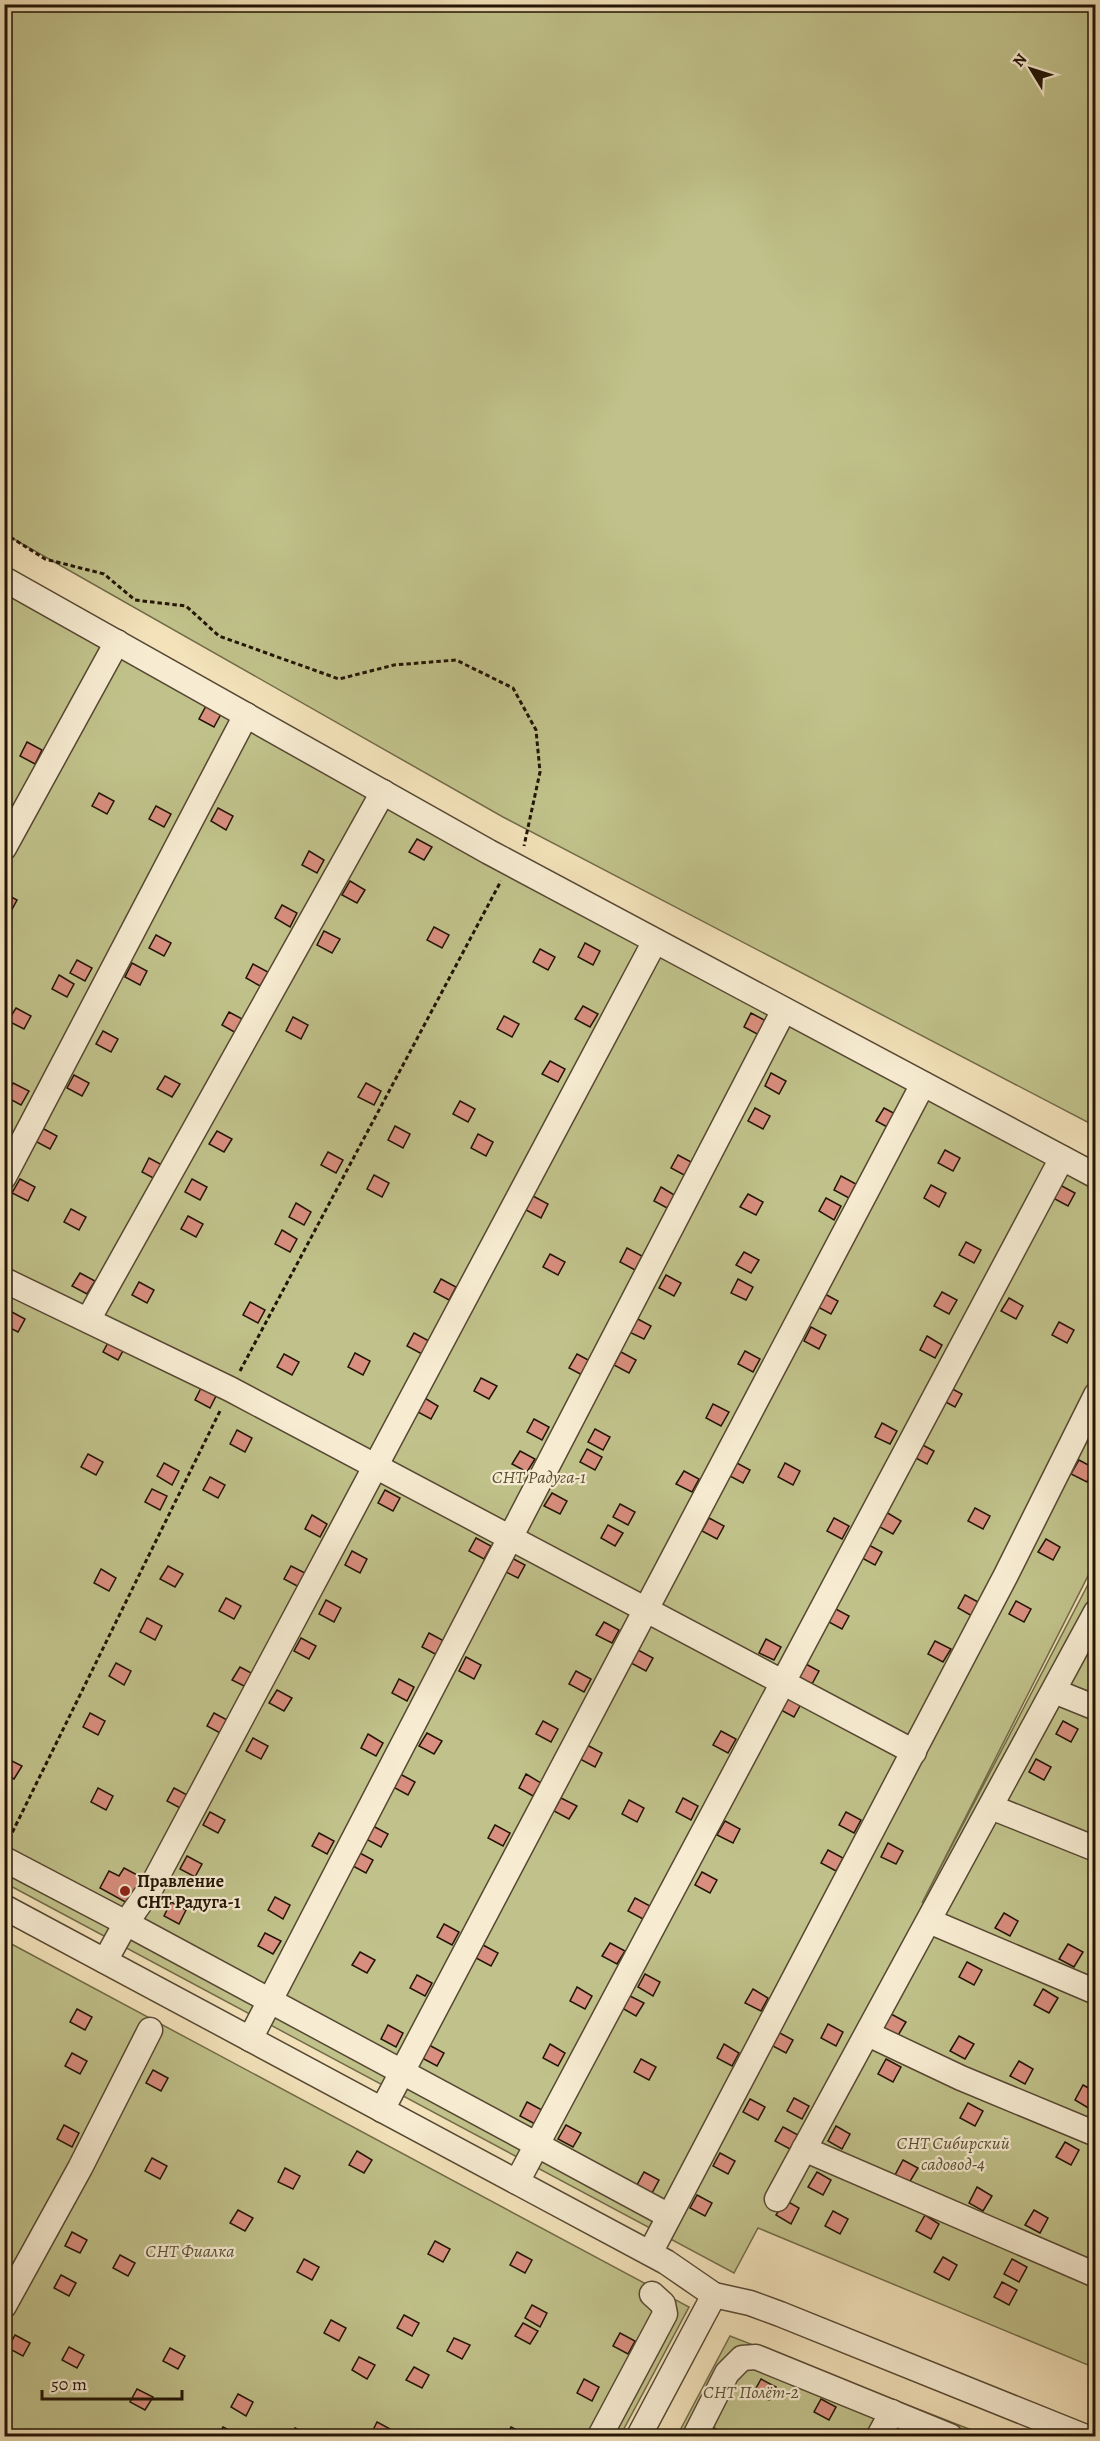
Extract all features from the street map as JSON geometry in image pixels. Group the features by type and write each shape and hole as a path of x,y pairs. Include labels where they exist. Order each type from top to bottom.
{"street":[{"path":"4,579 512,865 1095,1176"},
{"path":"4,849 117,642"},
{"path":"4,1177 246,715"},
{"path":"88,1320 383,792"},
{"path":"105,1961 126,1923 152,1886 655,941"},
{"path":"250,2039 784,1010"},
{"path":"382,2110 923,1084"},
{"path":"517,2182 1062,1158"},
{"path":"4,1280 230,1389 914,1752"},
{"path":"650,2253 1006,1575 1095,1395"},
{"path":"777,2199 1095,1612"},
{"path":"1054,1691 1095,1708"},
{"path":"991,1807 1095,1849"},
{"path":"4,1859 669,2216"},
{"path":"4,1907 650,2253 695,2280 714,2295 750,2303 780,2314 1083,2436"},
{"path":"929,1920 1095,1992"},
{"path":"4,2306 80,2168 150,2030"},
{"path":"868,2034 961,2079 1095,2134"},
{"path":"804,2149 1095,2275"},
{"path":"600,2436 666,2314 663,2304 652,2294"},
{"path":"639,2436 714,2295"},
{"path":"695,2436 727,2373 742,2358 756,2357 950,2436"},
{"path":"879,2436 892,2412"}],"path":[{"path":"4,533 45,559 104,574 135,600 186,606 219,636 339,679 394,665 456,660 513,688 536,730 540,772 524,848 499,884 230,1389 4,1848"}],"green space":[{"path":"5,4 1095,5 1095,1126 503,817 5,534"},
{"name":"СНТ Радуга-1","path":"4,573 1095,1172 1095,1562 922,1903 1095,1571 1095,2368 758,2228 734,2273 5,1883"},
{"name":"СНТ Фиалка","path":"4,1940 689,2307 620,2436 5,2436"},
{"name":"СНТ Полёт-2","path":"730,2336 987,2436 677,2436"}],"building":[{"path":"206,706 221,714 214,727 199,719"},
{"path":"27,742 42,750 35,764 20,756"},
{"path":"99,793 114,801 107,814 92,806"},
{"path":"156,806 171,814 164,827 149,819"},
{"path":"218,808 233,816 226,830 211,821"},
{"path":"417,839 432,847 424,860 409,852"},
{"path":"309,851 324,860 317,873 302,865"},
{"path":"350,881 365,890 357,903 342,895"},
{"path":"4,893 17,900 10,913 4,910"},
{"path":"282,905 297,913 290,927 275,918"},
{"path":"434,927 449,935 442,948 427,940"},
{"path":"324,931 340,939 332,953 317,945"},
{"path":"156,935 171,943 164,956 149,948"},
{"path":"585,943 600,951 593,965 578,957"},
{"path":"540,949 555,957 548,970 533,962"},
{"path":"77,960 92,968 85,981 70,973"},
{"path":"132,963 147,971 140,985 125,977"},
{"path":"253,964 268,972 260,986 246,978"},
{"path":"59,975 74,984 67,997 52,989"},
{"path":"583,1006 598,1014 590,1027 575,1019"},
{"path":"16,1008 31,1016 24,1029 8,1021"},
{"path":"229,1012 244,1020 236,1033 222,1025"},
{"path":"751,1013 766,1021 759,1035 744,1027"},
{"path":"504,1016 519,1024 512,1037 497,1029"},
{"path":"293,1017 308,1025 301,1039 286,1031"},
{"path":"103,1031 118,1039 111,1052 96,1044"},
{"path":"550,1061 565,1069 558,1082 542,1074"},
{"path":"771,1073 786,1081 779,1094 765,1086"},
{"path":"74,1075 89,1083 82,1096 67,1088"},
{"path":"165,1076 180,1084 172,1097 157,1089"},
{"path":"13,1083 29,1091 21,1105 6,1097"},
{"path":"366,1083 381,1091 374,1105 358,1097"},
{"path":"460,1101 475,1109 468,1122 453,1114"},
{"path":"755,1108 770,1116 763,1129 748,1121"},
{"path":"884,1108 899,1116 891,1129 876,1121"},
{"path":"395,1126 410,1134 403,1148 388,1140"},
{"path":"42,1128 57,1136 50,1149 35,1141"},
{"path":"217,1131 232,1139 224,1152 209,1144"},
{"path":"478,1134 493,1142 486,1156 471,1148"},
{"path":"945,1150 960,1158 953,1171 938,1163"},
{"path":"328,1152 343,1160 336,1173 321,1165"},
{"path":"678,1155 693,1163 686,1176 671,1168"},
{"path":"149,1158 164,1166 157,1180 142,1172"},
{"path":"374,1175 389,1183 382,1197 367,1189"},
{"path":"841,1176 856,1184 849,1198 834,1190"},
{"path":"20,1179 35,1187 28,1201 12,1193"},
{"path":"192,1179 207,1187 200,1200 185,1192"},
{"path":"931,1185 946,1193 939,1207 924,1198"},
{"path":"1060,1185 1075,1193 1068,1206 1053,1198"},
{"path":"661,1187 676,1196 669,1209 654,1201"},
{"path":"748,1194 763,1202 756,1215 740,1207"},
{"path":"533,1196 548,1204 541,1218 526,1210"},
{"path":"826,1198 841,1206 834,1220 819,1211"},
{"path":"296,1203 311,1212 304,1225 289,1217"},
{"path":"71,1209 86,1217 79,1230 64,1222"},
{"path":"188,1216 203,1224 196,1237 181,1229"},
{"path":"282,1230 297,1239 290,1252 275,1244"},
{"path":"966,1242 981,1250 974,1263 959,1255"},
{"path":"627,1248 642,1256 635,1270 620,1262"},
{"path":"744,1252 759,1260 751,1273 736,1265"},
{"path":"550,1254 565,1262 558,1275 543,1267"},
{"path":"80,1273 95,1281 87,1294 72,1286"},
{"path":"666,1275 681,1283 674,1296 659,1288"},
{"path":"441,1279 456,1287 449,1300 434,1292"},
{"path":"738,1279 753,1287 746,1300 731,1293"},
{"path":"139,1282 154,1290 147,1303 132,1295"},
{"path":"942,1292 957,1300 949,1314 934,1306"},
{"path":"823,1293 838,1301 831,1314 816,1306"},
{"path":"1009,1298 1023,1306 1016,1319 1001,1311"},
{"path":"250,1302 265,1310 258,1323 243,1315"},
{"path":"10,1311 25,1319 18,1332 4,1325"},
{"path":"636,1318 651,1326 644,1339 629,1332"},
{"path":"1059,1322 1074,1330 1067,1343 1052,1335"},
{"path":"811,1327 826,1335 819,1349 804,1341"},
{"path":"414,1333 429,1341 422,1354 407,1346"},
{"path":"927,1336 942,1345 935,1358 920,1350"},
{"path":"110,1339 125,1347 118,1360 103,1352"},
{"path":"745,1351 760,1359 753,1372 738,1364"},
{"path":"621,1352 636,1360 629,1373 614,1365"},
{"path":"355,1353 370,1361 363,1375 348,1367"},
{"path":"284,1354 299,1362 292,1375 277,1367"},
{"path":"577,1354 592,1362 584,1376 569,1368"},
{"path":"481,1378 497,1386 489,1399 474,1391"},
{"path":"202,1386 217,1394 210,1408 195,1400"},
{"path":"947,1386 962,1394 955,1407 940,1399"},
{"path":"423,1397 438,1406 431,1419 416,1411"},
{"path":"713,1404 729,1412 721,1426 706,1418"},
{"path":"534,1419 549,1427 542,1440 527,1432"},
{"path":"882,1423 897,1431 890,1444 875,1437"},
{"path":"595,1429 610,1437 603,1450 588,1442"},
{"path":"237,1430 252,1438 245,1452 230,1444"},
{"path":"919,1443 934,1451 927,1464 912,1456"},
{"path":"587,1449 602,1457 595,1470 580,1462"},
{"path":"520,1451 535,1459 527,1472 512,1464"},
{"path":"88,1454 103,1462 96,1475 81,1467"},
{"path":"1079,1460 1094,1468 1087,1482 1071,1474"},
{"path":"735,1462 750,1470 743,1483 728,1475"},
{"path":"164,1463 179,1471 172,1485 157,1476"},
{"path":"785,1463 800,1471 793,1485 778,1477"},
{"path":"684,1471 699,1479 692,1492 676,1484"},
{"path":"210,1477 225,1485 218,1498 203,1490"},
{"path":"152,1489 167,1496 160,1510 145,1502"},
{"path":"385,1490 400,1498 393,1511 378,1503"},
{"path":"552,1493 567,1501 560,1514 544,1506"},
{"path":"620,1504 635,1512 628,1525 613,1517"},
{"path":"975,1508 990,1516 983,1529 968,1521"},
{"path":"886,1512 901,1521 893,1534 878,1526"},
{"path":"312,1515 327,1524 320,1537 305,1529"},
{"path":"709,1518 724,1526 717,1539 702,1531"},
{"path":"834,1518 849,1526 842,1539 827,1531"},
{"path":"608,1525 623,1533 615,1546 601,1538"},
{"path":"476,1538 491,1546 484,1559 469,1551"},
{"path":"1046,1539 1060,1547 1053,1560 1038,1552"},
{"path":"867,1544 882,1552 875,1565 860,1557"},
{"path":"352,1551 367,1559 360,1573 345,1565"},
{"path":"510,1557 525,1565 518,1578 502,1570"},
{"path":"168,1566 183,1574 175,1587 160,1579"},
{"path":"291,1566 307,1574 299,1587 284,1579"},
{"path":"101,1569 116,1578 109,1591 94,1583"},
{"path":"965,1595 980,1603 972,1616 958,1608"},
{"path":"226,1598 241,1606 234,1619 219,1611"},
{"path":"326,1600 341,1608 334,1622 319,1614"},
{"path":"1016,1601 1031,1609 1024,1622 1009,1614"},
{"path":"834,1608 849,1616 842,1629 827,1621"},
{"path":"147,1618 162,1626 155,1640 140,1632"},
{"path":"604,1622 619,1630 612,1643 596,1635"},
{"path":"429,1633 444,1641 437,1655 422,1647"},
{"path":"301,1638 316,1646 309,1659 294,1651"},
{"path":"766,1639 781,1647 774,1660 759,1653"},
{"path":"935,1641 951,1649 943,1662 928,1654"},
{"path":"638,1650 653,1658 646,1671 631,1663"},
{"path":"466,1657 481,1665 474,1679 459,1671"},
{"path":"116,1663 131,1671 124,1685 109,1676"},
{"path":"804,1663 819,1671 812,1684 797,1676"},
{"path":"240,1667 255,1675 248,1688 232,1680"},
{"path":"576,1671 591,1679 584,1692 569,1684"},
{"path":"399,1679 414,1687 407,1701 392,1693"},
{"path":"277,1690 292,1698 284,1711 269,1703"},
{"path":"786,1696 801,1704 794,1717 779,1709"},
{"path":"90,1713 105,1721 98,1735 83,1727"},
{"path":"214,1713 229,1721 222,1734 207,1726"},
{"path":"543,1721 558,1729 551,1742 536,1734"},
{"path":"1063,1721 1078,1729 1071,1742 1056,1734"},
{"path":"721,1731 736,1739 728,1753 713,1745"},
{"path":"427,1733 442,1741 434,1754 419,1746"},
{"path":"368,1734 383,1743 376,1756 361,1748"},
{"path":"253,1738 268,1746 261,1759 246,1751"},
{"path":"587,1745 602,1753 595,1767 580,1759"},
{"path":"6,1758 22,1766 14,1779 4,1774"},
{"path":"1036,1759 1051,1767 1044,1780 1029,1772"},
{"path":"400,1774 415,1782 408,1795 393,1787"},
{"path":"526,1774 541,1783 533,1796 519,1788"},
{"path":"98,1788 113,1796 106,1810 91,1802"},
{"path":"174,1788 189,1796 182,1809 167,1801"},
{"path":"561,1798 577,1806 569,1819 554,1811"},
{"path":"683,1798 698,1806 691,1820 676,1812"},
{"path":"629,1800 644,1808 637,1822 622,1814"},
{"path":"210,1812 225,1820 218,1833 203,1825"},
{"path":"846,1812 861,1820 854,1833 839,1825"},
{"path":"725,1821 740,1829 733,1843 717,1835"},
{"path":"495,1825 510,1833 503,1846 488,1838"},
{"path":"373,1826 388,1834 381,1847 366,1839"},
{"path":"319,1833 334,1841 327,1854 312,1846"},
{"path":"888,1843 903,1851 896,1864 881,1857"},
{"path":"828,1850 843,1858 836,1871 821,1863"},
{"path":"358,1852 373,1860 366,1873 351,1865"},
{"path":"187,1856 202,1864 195,1877 180,1869"},
{"path":"124,1868 143,1878 129,1904 100,1888 109,1871 119,1876"},
{"path":"702,1872 717,1880 710,1893 695,1885"},
{"path":"275,1897 290,1905 283,1919 268,1910"},
{"path":"635,1898 650,1906 643,1919 628,1911"},
{"path":"171,1902 186,1910 179,1924 164,1916"},
{"path":"1004,1913 1018,1921 1010,1936 995,1928"},
{"path":"444,1924 459,1932 452,1945 437,1937"},
{"path":"265,1933 281,1941 273,1954 258,1946"},
{"path":"610,1943 625,1951 617,1964 602,1956"},
{"path":"1068,1944 1083,1952 1074,1967 1059,1959"},
{"path":"483,1945 498,1953 491,1966 476,1958"},
{"path":"360,1952 375,1960 367,1973 352,1965"},
{"path":"967,1962 982,1970 974,1985 959,1977"},
{"path":"645,1974 660,1982 653,1996 638,1987"},
{"path":"417,1975 432,1983 425,1996 410,1988"},
{"path":"577,1987 592,1996 585,2009 570,2001"},
{"path":"753,1989 768,1998 761,2011 745,2003"},
{"path":"1043,1989 1058,1998 1049,2013 1034,2005"},
{"path":"628,1995 644,2003 636,2016 622,2008"},
{"path":"77,2009 92,2017 85,2030 70,2022"},
{"path":"891,2014 906,2022 897,2037 882,2029"},
{"path":"828,2024 843,2032 836,2046 821,2038"},
{"path":"388,2025 403,2033 396,2047 381,2039"},
{"path":"778,2032 793,2040 786,2053 771,2045"},
{"path":"959,2036 974,2044 965,2059 950,2051"},
{"path":"550,2044 565,2053 558,2066 543,2058"},
{"path":"724,2044 739,2053 732,2066 717,2058"},
{"path":"429,2045 444,2053 437,2066 422,2058"},
{"path":"72,2053 87,2061 80,2074 65,2066"},
{"path":"641,2059 656,2067 649,2080 634,2072"},
{"path":"886,2059 901,2067 893,2082 878,2074"},
{"path":"1019,2061 1033,2069 1025,2084 1010,2076"},
{"path":"153,2070 168,2078 161,2091 146,2083"},
{"path":"1083,2085 1096,2092 1096,2098 1090,2109 1075,2100"},
{"path":"794,2098 809,2106 802,2119 787,2111"},
{"path":"750,2099 765,2107 758,2120 743,2112"},
{"path":"527,2102 542,2110 535,2124 520,2116"},
{"path":"968,2103 983,2111 975,2126 960,2118"},
{"path":"64,2125 79,2133 72,2147 57,2139"},
{"path":"566,2125 581,2133 573,2147 558,2139"},
{"path":"836,2126 850,2134 842,2149 828,2141"},
{"path":"783,2127 798,2135 790,2149 775,2141"},
{"path":"1065,2142 1079,2150 1071,2165 1056,2157"},
{"path":"357,2151 372,2160 364,2173 349,2165"},
{"path":"720,2153 735,2161 728,2174 713,2166"},
{"path":"152,2158 167,2166 160,2179 145,2171"},
{"path":"903,2160 918,2168 909,2183 895,2175"},
{"path":"285,2168 300,2176 293,2189 278,2182"},
{"path":"644,2172 659,2180 652,2193 637,2185"},
{"path":"817,2172 831,2180 823,2195 808,2187"},
{"path":"977,2187 992,2196 983,2211 969,2203"},
{"path":"697,2195 712,2203 705,2216 690,2208"},
{"path":"785,2200 799,2208 791,2224 776,2215"},
{"path":"238,2210 253,2218 245,2231 230,2223"},
{"path":"1034,2210 1048,2218 1040,2233 1025,2225"},
{"path":"833,2211 848,2219 840,2234 825,2226"},
{"path":"925,2215 939,2224 931,2239 916,2231"},
{"path":"72,2232 87,2240 80,2253 65,2246"},
{"path":"435,2241 450,2249 443,2262 428,2254"},
{"path":"517,2252 532,2260 525,2273 510,2265"},
{"path":"120,2255 135,2263 128,2276 113,2268"},
{"path":"943,2257 957,2265 949,2280 934,2272"},
{"path":"304,2259 319,2267 312,2280 297,2272"},
{"path":"1012,2259 1027,2267 1019,2282 1004,2274"},
{"path":"61,2275 76,2283 69,2296 54,2288"},
{"path":"1002,2282 1017,2290 1009,2305 994,2297"},
{"path":"532,2305 547,2313 540,2327 525,2318"},
{"path":"404,2315 419,2323 412,2336 397,2328"},
{"path":"331,2320 346,2328 339,2341 324,2333"},
{"path":"523,2323 538,2331 530,2344 515,2336"},
{"path":"620,2333 635,2341 628,2354 613,2346"},
{"path":"15,2335 30,2343 23,2356 8,2348"},
{"path":"454,2338 470,2345 462,2359 447,2351"},
{"path":"69,2347 84,2355 77,2368 62,2360"},
{"path":"170,2348 185,2356 178,2369 163,2361"},
{"path":"359,2357 375,2365 367,2379 352,2370"},
{"path":"414,2367 429,2375 422,2388 406,2380"},
{"path":"584,2379 599,2387 592,2401 577,2393"},
{"path":"761,2379 776,2387 769,2400 754,2392"},
{"path":"137,2389 153,2397 145,2410 130,2402"},
{"path":"238,2394 253,2402 246,2416 231,2407"},
{"path":"821,2399 836,2407 829,2420 814,2412"},
{"path":"377,2422 392,2430 388,2436 370,2436"},
{"path":"223,2427 238,2435 218,2436"},
{"path":"511,2427 526,2435 506,2436"},
{"path":"712,2427 727,2435 707,2436"},
{"path":"295,2428 310,2436 291,2436"}],"place":[{"name":"Правление СНТ Радуга-1","path":"125,1891"}],"park label":[{"name":"СНТ Сибирский садовод-4","path":"953,2153"}]}
